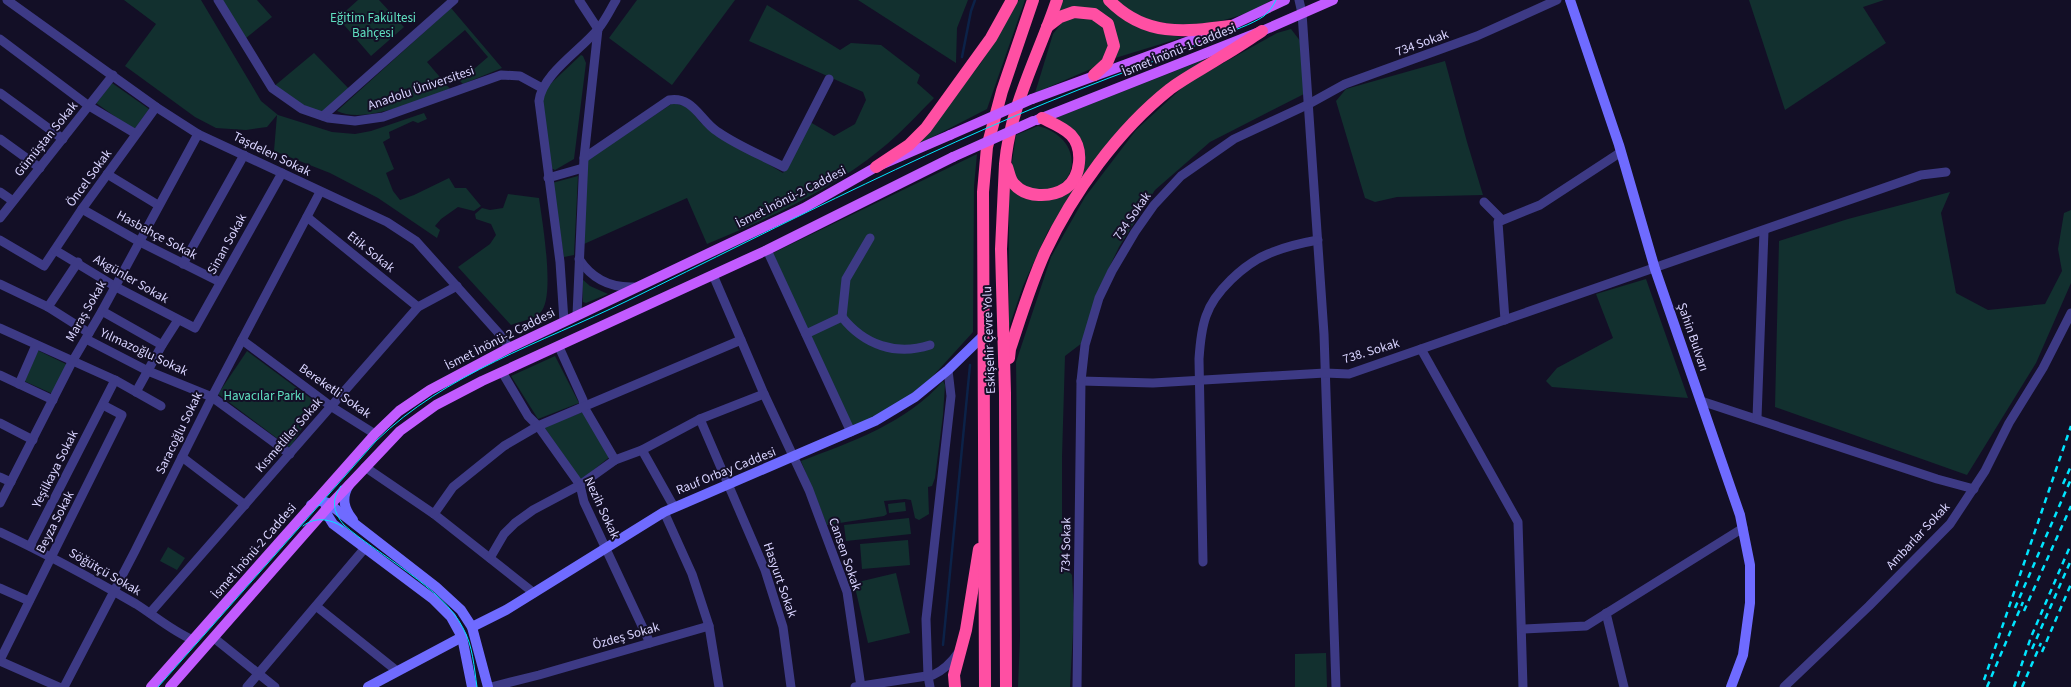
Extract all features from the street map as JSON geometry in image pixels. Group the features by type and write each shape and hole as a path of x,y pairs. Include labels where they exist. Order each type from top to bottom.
{"highway":[{"path":"876,167 909,145 926,128 973,65 1012,0"},
{"name":"Eskişehir Çevre Yolu","path":"985,687 983,192 987,147 1002,91 1033,0"},
{"name":"Eskişehir Çevre Yolu","path":"1006,687 1005,393 1001,249 1005,164 1006,152 1023,87 1057,0"},
{"path":"1109,0 1132,19 1150,27 1186,31 1230,26"},
{"path":"1046,28 1060,17 1074,12 1094,14 1108,24 1114,46 1107,63 1094,75"},
{"path":"1005,393 1010,349 1033,282 1065,215 1094,171 1123,134 1143,112 1191,74 1222,57 1262,31"},
{"path":"1005,164 1014,184 1023,190 1036,195 1052,194 1066,187 1076,174 1080,162 1077,146 1072,136 1060,127 1037,120"},
{"path":"955,687 954,675 973,594 976,556 984,532"}],"main road":[{"name":"İsmet İnönü-1 Caddesi","path":"950,135 1032,99 1230,26 1285,0"},
{"name":"İsmet İnönü-1 Caddesi","path":"953,157 1037,120 1262,31 1333,0"},
{"name":"İsmet İnönü-2 Caddesi","path":"151,687 329,484 375,434 399,411 430,390 508,348 634,287 804,208 876,167 950,135"},
{"name":"İsmet İnönü-2 Caddesi","path":"170,687 310,527 327,505 400,431 436,405 502,372 767,250 953,157"}],"street":[{"name":"Taşdelen Sokak","path":"7,0 156,107 198,134 387,222 416,241 503,338 508,348"},
{"name":"Anadolu Üniversitesi","path":"218,0 272,88 294,104 323,116 356,120 383,117 501,75 520,76 542,88"},
{"path":"323,116 454,0"},
{"path":"577,315 584,158 598,29 579,0"},
{"path":"564,321 560,262 539,101 542,88 598,29 616,0"},
{"path":"1299,0 1302,13 1307,105 1315,178 1325,373 1336,687"},
{"name":"734 Sokak","path":"1077,687 1081,381 1085,345 1099,298 1112,271 1135,232 1154,205 1181,176 1234,139 1307,105 1345,84 1478,36 1557,0"},
{"name":"Şahin Bulvarı","path":"1570,0 1621,152 1655,269 1740,515 1750,565 1750,603 1744,655 1731,687"},
{"path":"0,38 89,106 136,134"},
{"name":"Gümüştan Sokak","path":"0,218 113,75"},
{"path":"584,158 668,100 676,99 690,104 717,132 784,167 829,79"},
{"path":"0,93 63,139"},
{"name":"Öncel Sokak","path":"0,240 44,266 82,209 156,107"},
{"name":"Maraş Sokak","path":"0,504 72,362 116,287 158,205 198,134"},
{"path":"0,139 40,168"},
{"path":"1505,320 1498,222 1540,205 1621,152"},
{"path":"183,264 244,155"},
{"path":"548,178 584,168"},
{"name":"738. Sokak","path":"1081,381 1153,383 1325,373 1349,374 1655,269 1921,175 1946,172"},
{"name":"Sinan Sokak","path":"195,328 282,173"},
{"path":"107,174 158,205"},
{"path":"0,192 13,201"},
{"name":"Saracoğlu Sokak","path":"64,687 114,592 212,397 320,192"},
{"path":"1484,202 1502,220"},
{"name":"Hasbahçe Sokak","path":"82,209 140,242 220,282"},
{"name":"Etik Sokak","path":"307,217 418,307"},
{"path":"1757,418 1764,231"},
{"path":"870,238 846,279 842,317 852,330 859,335 869,341 890,348 918,348 930,345"},
{"path":"1203,562 1199,381 1201,336 1206,315 1219,291 1244,269 1266,254 1297,244 1318,240"},
{"name":"Akgünler Sokak","path":"55,250 78,262 116,287 195,328"},
{"path":"767,250 851,432"},
{"path":"579,259 585,268 602,282 623,288 634,287"},
{"path":"48,307 78,262"},
{"name":"Cansen Sokak","path":"713,275 764,394 809,490 847,592 859,687"},
{"name":"Yılmazoğlu Sokak","path":"0,284 48,307 88,336 148,371 212,397 290,454"},
{"name":"Kısmetliler Sokak","path":"150,613 418,307 457,286"},
{"path":"102,310 162,345"},
{"name":"Ambarlar Sokak","path":"1784,687 1950,524 1974,489 2018,409 2043,368 2071,313"},
{"path":"806,334 842,317"},
{"path":"136,392 162,345 178,320"},
{"path":"0,328 72,362 115,380 161,406"},
{"name":"Rauf Orbay Caddesi","path":"472,627 506,610 664,512 710,491 728,486 794,458 875,421 914,397 948,370 984,335"},
{"name":"Bereketli Sokak","path":"242,340 332,407 375,434"},
{"path":"434,514 453,487 504,446 538,426 741,340"},
{"path":"19,384 36,345"},
{"path":"559,347 583,400 584,407 615,460"},
{"path":"1421,349 1518,522 1523,687"},
{"path":"930,687 928,676 926,618 951,396 948,370"},
{"name":"Nezih Sokak","path":"502,372 528,416 538,426 580,486 584,502 650,643"},
{"path":"0,375 53,400"},
{"name":"Yeşilkaya Sokak","path":"30,546 115,380"},
{"path":"490,558 504,534 515,523 533,510 580,486 615,460 642,450 700,419 764,394"},
{"path":"1701,401 1757,418 1937,479 1974,489"},
{"name":"Beyza Sokak","path":"0,661 122,415 103,405"},
{"name":"Hasyurt Sokak","path":"700,419 765,570 783,627 791,687"},
{"path":"0,424 33,440"},
{"path":"642,450 674,507"},
{"path":"182,457 245,505"},
{"path":"365,466 434,514 534,593"},
{"path":"0,477 11,482"},
{"path":"351,482 344,497 345,506 350,516 365,533"},
{"path":"329,484 325,492 331,521 433,599 451,617 462,637 472,687"},
{"path":"312,505 319,500 327,505 447,596 461,610 472,627 489,687"},
{"path":"664,512 692,574 709,626 719,687"},
{"path":"310,527 324,521 337,526"},
{"path":"1522,629 1586,626 1743,528"},
{"name":"Söğütçü Sokak","path":"0,532 52,557 150,613 182,636 193,640"},
{"path":"246,687 365,548"},
{"path":"0,588 30,601"},
{"path":"316,606 397,670"},
{"path":"1606,613 1624,687"},
{"name":"Özdeş Sokak","path":"489,687 709,626"},
{"path":"368,687 397,670 462,637"},
{"path":"214,638 275,687"},
{"path":"859,687 928,676 942,671 952,662 962,646"},
{"path":"0,661 59,687"}],"green space":[{"path":"124,0 201,0 261,101 278,115 332,132 355,134 371,131 424,113 427,119 418,123 413,121 389,132 390,138 383,142 394,169 386,173 393,191 400,200 449,178 455,188 466,188 481,206 474,211 458,207 441,219 435,226 440,230 437,238 378,198 330,173 274,151 277,115 267,127 246,130 216,128 195,117 125,66 156,24"},
{"path":"222,0 257,0 272,17 246,38"},
{"name":"Eğitim Fakültesi Bahçesi","path":"358,0 379,0 404,27 371,56 338,18"},
{"path":"637,0 735,0 672,85 609,38"},
{"path":"858,0 968,0 957,28 956,63"},
{"path":"1019,0 1025,0 987,109 917,145 981,63"},
{"path":"1061,0 1104,0 1122,17 1140,28 1184,37 1112,59 1102,15 1079,7 1056,14"},
{"path":"1117,0 1271,0 1236,17 1215,22 1171,24 1150,20 1132,12"},
{"path":"1749,0 1884,0 1863,7 1886,43 1785,110"},
{"path":"767,5 840,50 851,43 881,45 920,75 917,83 934,98 902,131 841,178 775,214 707,244 687,198 584,244 587,160 673,103 688,107 701,123 783,173 810,122 834,136 855,124 866,100 863,92 749,41"},
{"path":"451,8 502,68 463,84 460,81 488,57 465,30 427,62 450,89 409,104 377,113 362,115 348,114 337,111"},
{"path":"1083,14 1102,23 1109,45 1100,65 1035,93 1053,34 1063,21"},
{"path":"1291,29 1301,42 1304,94 1210,142 1155,190 1119,247 1096,295 1082,343 1065,356 1062,457 1062,564 1072,575 1074,614 1070,687 1018,687 1020,636 1016,362 1051,257 1085,197 1136,130 1186,84 1277,33"},
{"path":"314,53 351,91 323,116 272,88"},
{"path":"581,55 586,63 574,159 555,170 549,167 542,105 545,89"},
{"path":"1203,60 1204,62 1091,170 1048,231 1023,286 1009,327 1009,187 1060,194 1082,153 1053,119"},
{"path":"1445,61 1483,195 1397,197 1375,202 1365,198 1336,101 1346,89"},
{"path":"112,83 149,109 134,130 96,103"},
{"path":"1038,126 1054,132 1064,141 1070,152 1072,164 1069,174 1062,183 1052,189 1036,190 1021,185 1011,169 1016,135"},
{"path":"977,154 974,186 973,332 932,377 904,400 852,428 773,253"},
{"path":"578,176 574,255 564,257 552,183"},
{"path":"1950,192 1941,213 1956,293 1988,310 2045,304 2062,271 2058,249 2064,213 2071,210 2071,283 2036,363 1967,475 1775,407 1779,241 1848,219"},
{"path":"508,194 539,198 548,276 545,305 540,313 530,319 511,325 458,267 490,244 496,235 491,224 476,219 475,214 482,208 490,210 503,208"},
{"path":"582,279 590,286 608,294 586,303 583,302"},
{"path":"1646,279 1688,398 1552,387 1546,381 1557,368 1613,338 1596,294"},
{"path":"37,350 68,365 53,394 24,381"},
{"name":"Havacılar Parkı","path":"247,351 317,403 290,448 218,394"},
{"path":"555,356 579,403 538,419 511,376"},
{"path":"943,381 945,385 943,415 935,478 932,486 928,487 929,514 919,520 915,518 911,500 905,499 884,501 887,514 884,516 827,525 801,461 877,430 895,420 913,409 929,396"},
{"path":"583,412 612,455 581,480 544,427"},
{"path":"905,502 906,511 889,513 888,504"},
{"path":"909,518 911,534 846,541 844,525"},
{"path":"908,540 910,565 862,569 860,544"},
{"path":"168,547 185,558 177,570 160,561"},
{"path":"896,573 910,633 868,643 854,583"},
{"path":"1326,653 1327,687 1295,687 1295,654"}],"waterway":[{"path":"962,57 971,11 975,0"},
{"path":"943,645 970,365"}],"tram line":[{"path":"158,687 376,441 403,417 433,396 496,361 627,301 865,184 986,128 1047,102 1218,37 1253,22 1264,16 1276,0"},
{"path":"341,486 336,496 335,506 337,515 344,525 426,586 454,613 469,642 473,657 477,687"},
{"path":"303,526 313,521 323,520 333,522 343,527"}],"railway":[{"path":"1984,680 2071,426"},
{"path":"2063,484 2071,466"},
{"path":"2015,608 2071,479"},
{"path":"2024,611 2071,506"},
{"path":"2014,687 2031,637 2071,544"},
{"path":"2032,649 2071,560"},
{"path":"2042,652 2071,584"},
{"path":"1987,687 2023,602"},
{"path":"2022,687 2041,643"}]}
